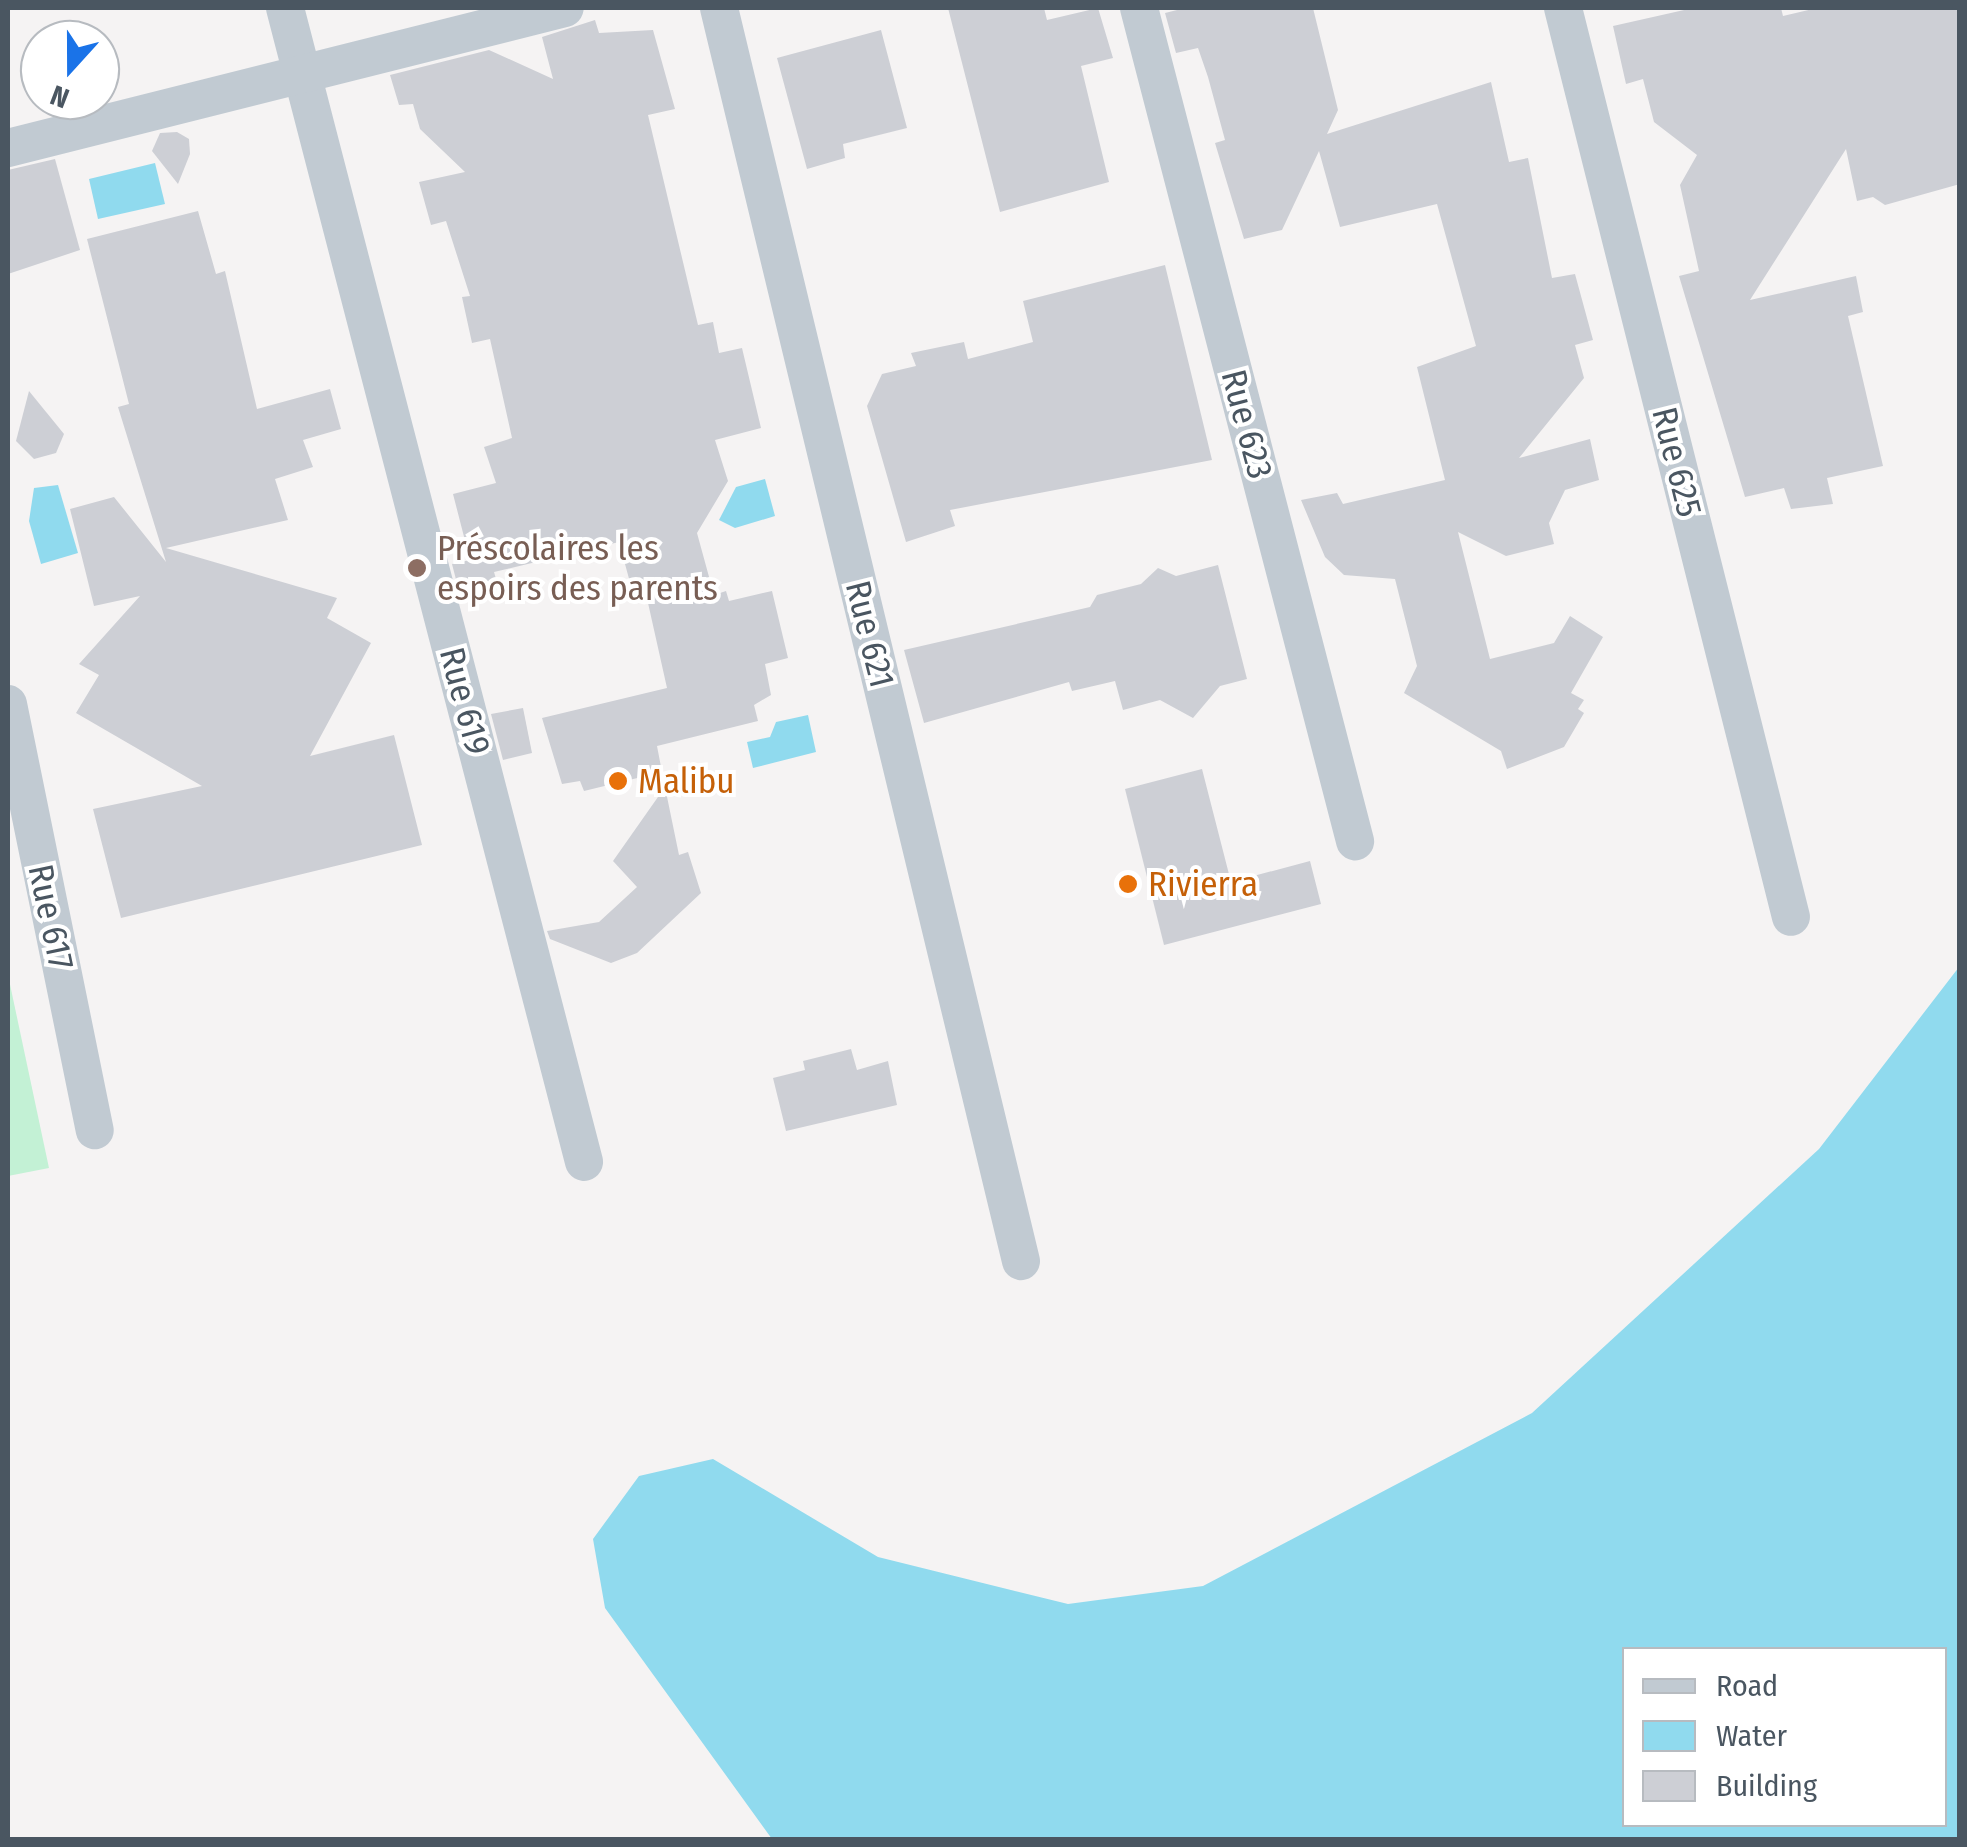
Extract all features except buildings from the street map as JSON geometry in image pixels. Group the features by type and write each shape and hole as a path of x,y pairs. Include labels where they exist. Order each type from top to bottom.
{"street":[{"name":"Rue 619","path":"285,8 584,1162"},
{"path":"8,148 566,8"},
{"name":"Rue 621","path":"719,8 1021,1261"},
{"name":"Rue 623","path":"1139,8 1356,842"},
{"name":"Rue 625","path":"1562,8 1791,917"},
{"name":"Rue 617","path":"8,704 96,1130"}],"green space":[{"path":"8,975 49,1168 8,1176"}],"water":[{"path":"155,163 165,204 98,219 89,179"},
{"path":"765,479 775,516 735,528 719,520 736,487"},
{"path":"58,485 78,553 41,564 29,521 34,488"},
{"path":"808,715 816,752 753,768 747,742 770,737 776,722"},
{"path":"1959,967 1959,1839 772,1839 605,1608 593,1539 639,1476 713,1459 878,1557 1068,1604 1203,1586 1532,1413 1819,1149"}],"place":[{"name":"Préscolaires les espoirs des parents","path":"417,568"},
{"name":"Malibu","path":"618,781"},
{"name":"Rivierra","path":"1128,884"}]}
